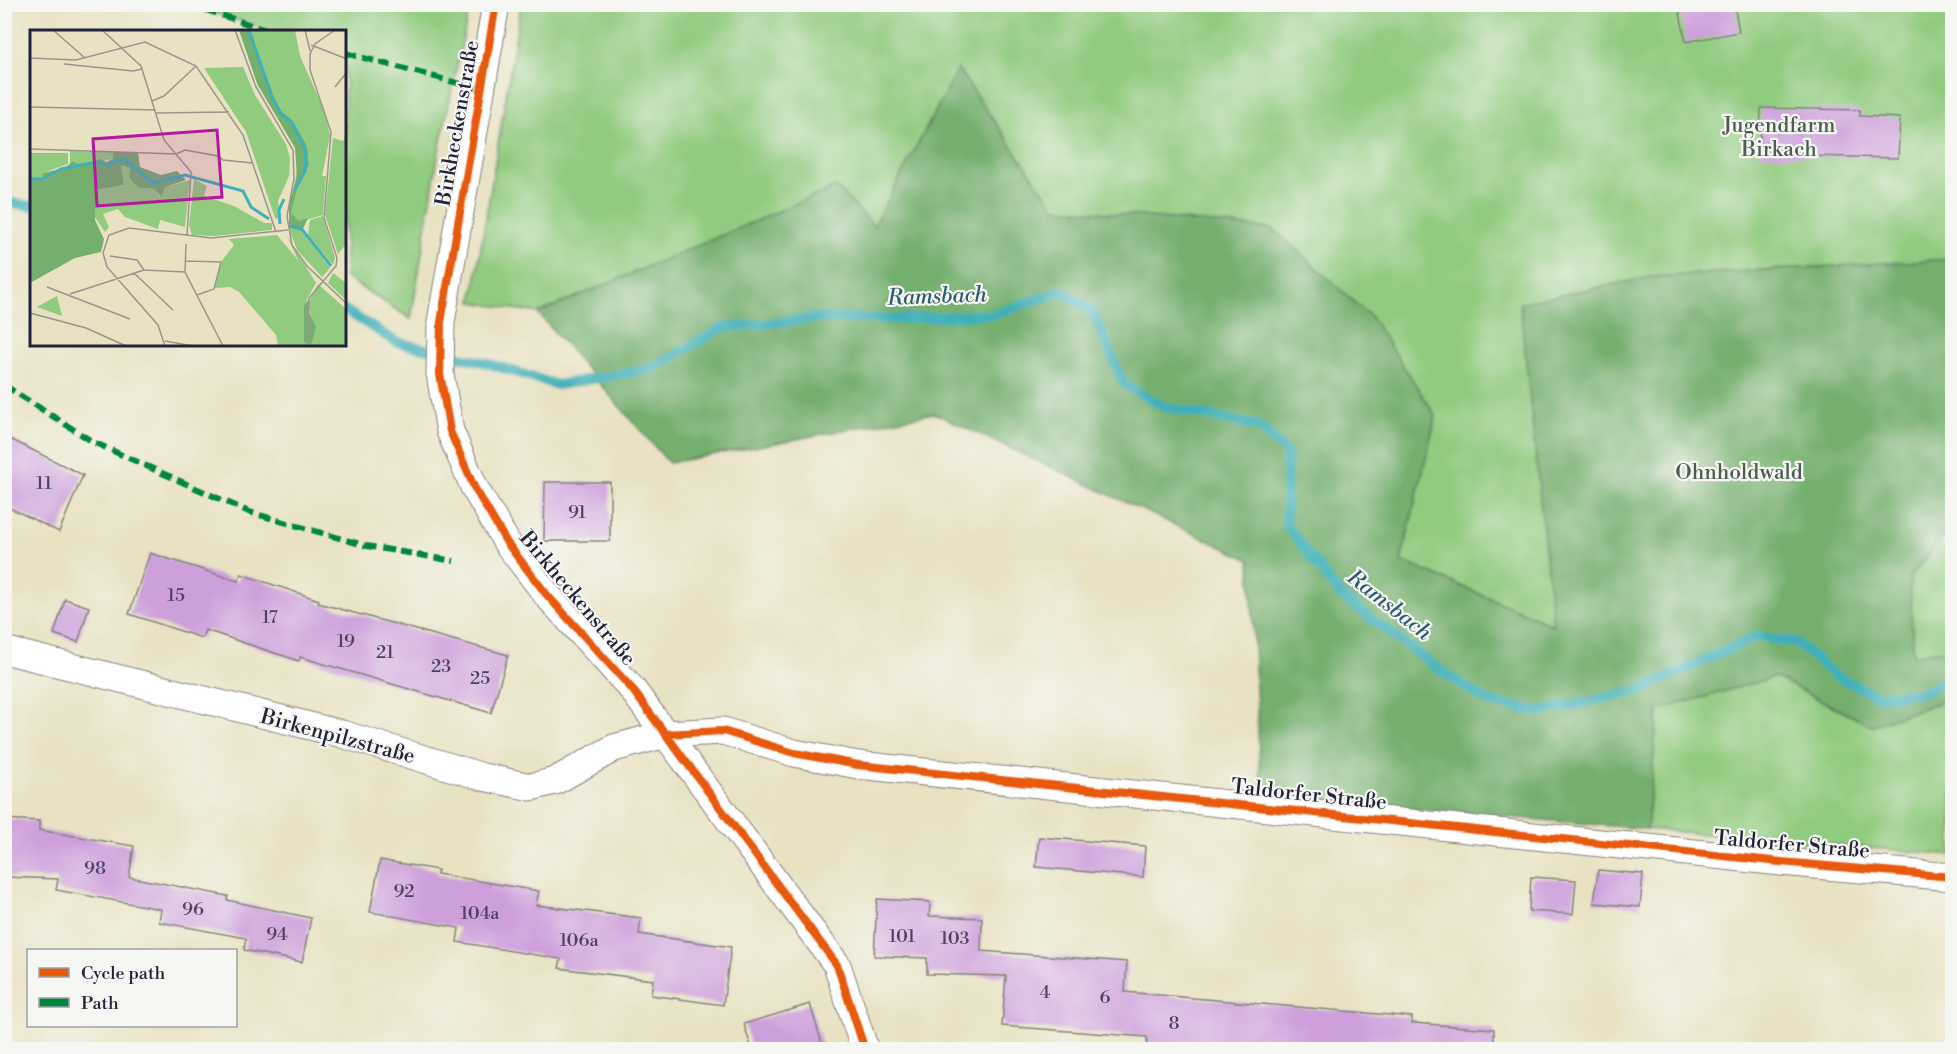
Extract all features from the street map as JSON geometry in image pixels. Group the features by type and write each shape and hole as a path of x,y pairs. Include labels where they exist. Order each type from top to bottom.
{"street":[{"name":"Birkheckenstraße","path":"496,4 441,322 440,374 450,431 474,487 507,543 547,595 632,689 837,965 865,1050"},
{"name":"Birkenpilzstraße","path":"4,650 342,734 483,777 531,787 555,781 614,748 666,734"},
{"name":"Taldorfer Straße","path":"666,734 723,731 794,753 858,765 1781,862 1953,877"}],"green space":[{"path":"188,5 470,5 439,150 411,319 346,278 346,30 269,30"},
{"name":"Jugendfarm Birkach","path":"521,5 1952,5 1952,259 1651,277 1520,303 1554,625 1401,561 1436,416 1273,229 1055,208 958,70 874,226 836,187 538,313 472,302"},
{"name":"Ohnholdwald","path":"958,69 1055,208 1273,229 1371,317 1436,416 1401,561 1553,625 1520,303 1651,277 1952,259 1952,526 1910,577 1913,654 1952,649 1952,698 1871,726 1775,677 1658,710 1647,829 1261,796 1250,560 934,413 669,463 538,313 836,187 874,226"},
{"path":"1952,492 1952,657 1891,677 1785,609"},
{"path":"1775,677 1871,726 1952,698 1952,855 1647,829 1658,710"}],"building":[{"path":"1678,4 1734,4 1739,32 1686,42"},
{"path":"1761,108 1860,110 1860,116 1900,118 1898,158 1760,155"},
{"path":"4,436 83,475 59,532 4,505"},
{"path":"545,482 610,482 610,541 544,541"},
{"path":"150,553 238,581 241,574 319,600 318,603 508,655 491,713 300,657 299,661 205,630 202,638 129,614"},
{"path":"65,599 89,607 78,642 54,634"},
{"path":"4,819 39,821 39,830 134,846 129,877 228,896 227,900 311,918 302,962 244,950 246,938 159,922 161,909 56,890 58,879 4,877"},
{"path":"1039,837 1145,846 1143,877 1036,867"},
{"path":"380,860 438,870 437,874 539,891 536,905 641,918 639,934 731,947 723,1005 651,995 653,980 559,968 561,959 457,942 459,928 370,912"},
{"path":"1598,870 1643,874 1640,907 1594,903"},
{"path":"1531,877 1576,880 1573,914 1529,911"},
{"path":"877,899 930,902 929,916 982,918 981,951 1127,962 1125,992 1412,1017 1412,1023 1494,1029 1494,1050 1146,1050 1147,1037 1002,1026 1006,976 927,974 927,958 874,956"},
{"path":"810,1004 824,1050 752,1050 744,1024"}],"waterway":[{"name":"Ramsbach","path":"4,202 30,206"},
{"name":"Ramsbach","path":"346,311 396,342 487,363 557,385 651,369 722,328 819,318 900,319 995,314 1061,291 1092,311 1124,384 1164,407 1258,426 1287,453 1286,525 1341,596 1443,672 1487,701 1540,712 1638,691 1757,636 1797,643 1834,675 1878,696 1923,692 1952,678"}],"marked path":[{"path":"188,4 266,30"},
{"path":"346,53 480,89"},
{"path":"4,385 93,442 249,512 367,546 454,561"}],"cycle path":[{"path":"496,4 441,322 440,374 450,431 474,487 507,543 547,595 632,689 837,965 865,1050"},
{"path":"666,734 723,731 794,753 858,765 1781,862 1952,877"}]}
